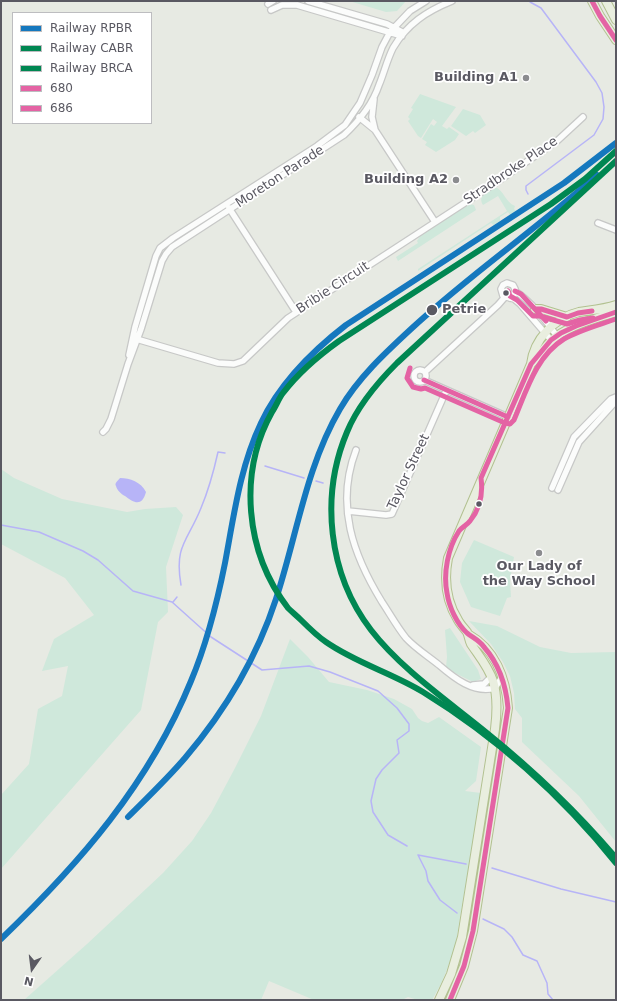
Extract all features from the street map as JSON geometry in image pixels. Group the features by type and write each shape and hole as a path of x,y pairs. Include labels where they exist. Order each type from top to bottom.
{"highway":[{"path":"591,1 607,29 616,40"},
{"path":"606,1 616,20"},
{"path":"531,364 532,353 538,342 548,330 567,316 616,305"},
{"path":"535,309 541,309 567,316"},
{"path":"438,1000 451,974 462,937 495,729 497,705 495,688 491,675 455,614 448,594 446,580 448,558 531,364 554,338 576,326 616,312"},
{"path":"450,1000 464,966 473,931 508,708 503,676 496,662 477,639 468,634"}],"street":[{"path":"268,4 273,1"},
{"path":"308,1 395,28 403,35"},
{"name":"Moreton Parade","path":"103,432 111,418 135,339 162,261 166,254 172,247 332,136 345,125 356,111 369,83 382,47 390,32 410,11 426,1"},
{"name":"Moreton Parade","path":"228,207 337,140 360,119 374,97 389,57 403,35 413,24 430,10 452,1"},
{"path":"271,10 288,3 403,35"},
{"path":"374,97 372,117 375,130 435,222"},
{"path":"356,111 360,119 375,130"},
{"name":"Stradbroke Place","path":"435,222 557,141 583,117"},
{"path":"228,207 296,312"},
{"name":"Bribie Circuit","path":"135,339 218,363 234,364 243,361 250,356 276,328 296,312 435,222"},
{"path":"598,222 616,230"},
{"path":"424,380 426,376 425,372 507,297 514,295 515,287 512,284 505,284 501,289 502,294 507,297 520,304 548,330"},
{"path":"515,291 521,294 535,309 554,338"},
{"path":"425,372 420,370 416,371 414,378 421,382 424,380 508,417"},
{"name":"Taylor Street","path":"348,511 386,515 392,514 446,391"},
{"path":"552,488 574,437 611,399 616,397"},
{"path":"558,490 579,442 616,401"},
{"path":"356,450 350,470 348,489 348,511 351,535 359,560 374,590 407,638 457,679 475,688 489,690 495,688 503,676"},
{"path":"469,685 484,684 491,675"}],"green space":[{"path":"349,1 406,1 397,11 386,12"},
{"path":"420,94 456,107 442,126 447,129 449,127 459,134 455,140 436,152 425,145 427,142 422,139 431,124 434,126 437,122 433,119 421,138 408,121 410,119 408,117 413,109 411,108"},
{"path":"463,109 480,115 486,125 475,133 473,131 466,136 451,126"},
{"path":"495,187 501,191 509,202 515,206 514,209 516,211 510,215 508,212 500,217 500,221 494,225 491,223 418,271 418,269 507,211 498,196 483,205 481,199 482,196"},
{"path":"469,204 474,205 476,210 398,261 396,257 418,243 417,241 420,236"},
{"path":"1,469 14,478 62,499 127,512 176,507 183,515 166,567 168,612 158,622 141,710 1,869 1,795 29,764 38,709 62,696 68,666 42,671 54,639 94,615 65,578 1,544"},
{"path":"474,540 514,557 510,580 511,597 507,598 500,616 471,607 460,582 462,563"},
{"path":"469,621 497,626 540,647 571,653 616,652 616,842 579,796 522,742 522,718 515,709 514,693 510,676 491,644"},
{"path":"450,628 478,670 481,679 473,682 446,667 447,657 445,630"},
{"path":"290,639 308,657 329,682 367,690 394,699 412,709 418,718 428,723 439,717 481,747 476,781 465,791 481,793 455,948 442,982 432,1000 418,1000 408,997 402,1000 314,1000 269,981 261,1000 24,1000 163,873 192,841 211,813 261,716"}],"water":[{"path":"120,478 138,483 144,489 146,492 140,502 135,502 119,492 116,482"}],"waterway":[{"path":"528,194 526,186 594,135 603,119 604,107 602,93 596,82 541,8 530,2"},
{"path":"181,585 179,572 181,552 204,501 218,452 225,453"},
{"path":"265,466 304,478"},
{"path":"316,481 323,483"},
{"path":"1,525 39,532 83,551 98,560 133,591 172,602 211,637 262,670 309,666 330,672 378,691 397,708 409,724 409,731 397,740 399,753 382,770 376,779 371,801 373,812 388,835 407,846"},
{"path":"173,602 177,597"},
{"path":"418,855 426,871 428,881 440,900 457,913"},
{"path":"418,855 466,864"},
{"path":"492,868 561,889 616,902"},
{"path":"483,919 504,929 512,937 523,955 537,961 547,983 548,994 553,1000"}],"rail line":[{"name":"RPBR","path":"1,939 58,881 110,820 155,754 174,719 197,667 211,623 222,578 238,492 248,457 261,423 277,395 287,382 309,357 346,325 564,183 616,143"},
{"name":"CABR","path":"616,151 585,179 551,204 339,341 309,365 283,393 272,412 261,436 254,460 251,486 251,512 255,537 263,562 274,586 288,608 316,635 326,642 349,656 423,692 476,728 502,748 527,769 573,814 616,863"},
{"name":"BRCA","path":"616,161 382,378 362,404 347,432 333,482 331,508 337,560 345,584 357,608 371,630 396,658 538,777 586,824 616,858"},
{"name":"RPBR","path":"128,817 171,773 200,740 238,683 259,642 276,599 310,478 328,431 340,409 355,387 382,357 433,309 597,175"}],"transit line":[{"name":"680","path":"592,1 616,40"},
{"name":"686","path":"506,293 508,291 510,296 517,300 533,316 540,316 567,324 593,318"},
{"name":"680","path":"515,291 521,294 546,321"},
{"name":"680","path":"535,309 541,309 567,317 578,313 592,311"},
{"name":"680","path":"450,1000 464,966 473,931 508,708 506,691 494,660 482,645 463,629 452,609 448,598 446,585 447,561 452,545 459,531 469,522 476,511 482,489 481,478 531,364 551,340 561,333 616,312"},
{"name":"686","path":"410,368 407,378 413,387 421,389 425,388 510,424 514,420 533,375 546,355 554,346 576,333 616,319"},
{"name":"680","path":"424,380 508,417"}],"place":[{"name":"Building A1","path":"526,78"},
{"name":"Building A2","path":"456,180"},
{"name":"Petrie","path":"432,310"},
{"name":"Our Lady of the Way School","path":"539,553"}]}
